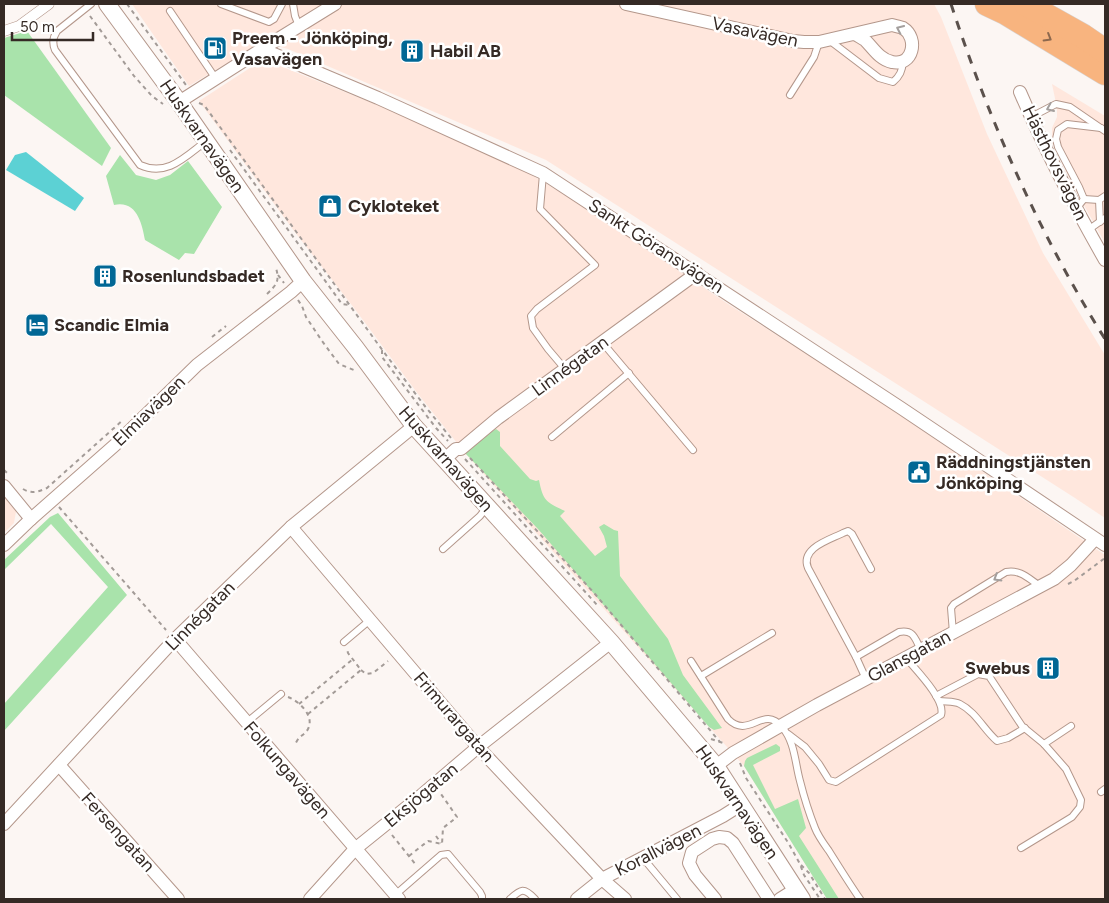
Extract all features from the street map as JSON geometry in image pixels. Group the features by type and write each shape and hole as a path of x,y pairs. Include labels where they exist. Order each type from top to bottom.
{"highway":[{"path":"987,4 1014,18 1105,73"},
{"path":"1026,4 1083,36 1105,51"}],"street":[{"path":"4,30 18,26 49,4"},
{"name":"Huskvarnavägen","path":"108,4 190,100 206,141 303,281 414,426 454,452 487,506 611,642 716,766 799,894"},
{"path":"190,100 216,79 335,4"},
{"name":"Vasavägen","path":"626,4 804,42 823,41 892,25 902,28 909,33 913,43 910,56 903,62"},
{"path":"855,34 863,39 882,58 893,63 903,62"},
{"name":"Sankt Göransvägen","path":"262,49 378,98 544,173 901,408 1100,542"},
{"name":"Hästhovsvägen","path":"1020,92 1047,151 1080,204 1088,230 1105,260"},
{"name":"Linnégatan","path":"454,452 697,273"},
{"name":"Elmiavägen","path":"4,544 116,445 197,365 303,281"},
{"name":"Linnégatan","path":"4,824 175,639 291,527 414,426"},
{"path":"6,481 31,519"},
{"name":"Frimurargatan","path":"291,527 478,747 602,879 625,899"},
{"name":"Glansgatan","path":"716,766 733,753 784,730 817,705 1054,579 1100,542"},
{"name":"Folkungavägen","path":"175,639 397,897"},
{"name":"Eksjögatan","path":"310,899 355,849 478,747 611,642"},
{"name":"Fersengatan","path":"59,765 178,899"},
{"name":"Korallvägen","path":"577,899 602,879 723,816 742,804"},
{"path":"714,899 688,863 692,852 712,839 719,837 726,838 733,843 769,899"},
{"path":"780,899 799,894"}],"lane":[{"path":"221,4 268,22 274,19 282,4"},
{"path":"293,4 299,26"},
{"path":"88,6 57,31 53,44 61,58 140,165 155,169 174,164 206,141"},
{"path":"170,11 216,79"},
{"path":"790,95 823,41 879,78 892,82 899,76 903,62"},
{"path":"1031,117 1056,104 1070,106 1103,130"},
{"path":"1103,130 1067,124 1058,130 1056,139 1058,147 1079,187 1080,204 1099,200 1105,196"},
{"path":"544,173 540,209 595,265 537,309 531,316 533,328 565,369"},
{"path":"1088,230 1103,220 1099,200"},
{"path":"602,342 693,450"},
{"path":"552,437 628,373"},
{"path":"443,549 480,516 487,506"},
{"path":"866,679 808,568 806,559 813,548 848,531 852,534 870,569"},
{"path":"953,633 951,608 954,604 1006,572 1014,571 1020,573 1040,586"},
{"path":"344,642 370,620"},
{"path":"856,658 899,632 905,631 912,635 921,650"},
{"path":"701,676 772,633"},
{"path":"691,661 733,724 746,726 766,718 772,718 805,747 829,780 836,782 941,714 942,710 938,698 906,658"},
{"path":"938,698 978,674 989,676 1025,728 1044,744 1066,770 1080,800 1080,807 1072,816 1021,848"},
{"path":"246,723 281,694"},
{"path":"938,698 959,703 973,714 997,741 1008,738 1025,728"},
{"path":"1044,744 1072,726"},
{"path":"784,730 796,756 800,779 816,830 860,899"},
{"path":"397,897 441,855 448,854 480,892 482,899"},
{"path":"643,858 677,899"},
{"path":"510,899 518,891 524,890 529,892 535,899"}],"path":[{"path":"127,4 146,28 190,100 200,108"},
{"path":"88,6 134,76 152,96 162,103"},
{"path":"190,100 204,105 296,234 424,405 454,452 595,594 720,742"},
{"path":"228,147 342,304 350,305"},
{"path":"276,265 278,275 302,306 322,341 340,364 356,371"},
{"path":"345,309 350,305"},
{"path":"378,352 383,351"},
{"path":"383,351 382,357 454,452 604,612"},
{"path":"4,470 6,481"},
{"path":"20,488 28,492 44,489 175,639"},
{"path":"344,642 348,653 366,674 373,673 398,653"},
{"path":"299,704 353,659"},
{"path":"308,714 361,670"},
{"path":"281,694 294,699 308,714 309,726 307,731 299,738 295,745"},
{"path":"708,734 711,738 727,744 739,761 746,778 789,844 804,875 820,899"},
{"path":"434,784 457,817 443,828 442,844 444,854"},
{"path":"384,826 422,872"},
{"path":"436,836 442,844"},
{"path":"409,856 428,841 442,844"},
{"path":"800,864 809,873 825,899"}],"shaded area":[{"path":"132,4 934,4 941,17 987,134 1043,253 1105,355 1105,518 546,160 288,49 262,42 189,86"},
{"path":"268,61 382,107 530,174 586,208 728,304 873,397 1105,555 1105,899 827,899 744,766 465,453 294,231 199,101 253,66"},
{"path":"1052,84 1105,116 1105,243 1071,182 1052,141 1052,128 1057,117 1057,108"},
{"path":"4,491 17,506 14,523 4,533"}],"green space":[{"path":"27,31 111,148 102,166 4,95 4,38"},
{"path":"120,155 136,175 156,180 170,175 188,161 222,207 194,254 185,253 179,260 145,240 140,221 133,210 122,204 114,205 106,176"},
{"path":"496,429 500,432 500,446 530,479 539,480 546,500 565,511 560,516 595,556 607,547 599,527 604,524 618,531 620,576 668,639 683,675 722,728 714,730 709,727 538,529 465,453"},
{"path":"58,513 127,595 4,731 4,704 108,587 51,524 4,570 4,560 50,517"},
{"path":"776,744 780,747 780,751 753,765 775,809 798,799 806,828 799,836 839,899 827,899 744,766 747,758"}],"water":[{"path":"26,152 84,198 75,211 6,170 15,155"}],"railway":[{"path":"951,4 982,91 1018,176 1059,259 1105,339"}],"place":[{"name":"Preem - Jönköping, Vasavägen","path":"215,48"},
{"name":"Habil AB","path":"412,51"},
{"name":"Cykloteket","path":"330,206"},
{"name":"Rosenlundsbadet","path":"105,276"},
{"name":"Scandic Elmia","path":"37,325"},
{"name":"Räddningstjänsten Jönköping","path":"919,472"},
{"name":"Swebus","path":"1048,668"}]}
